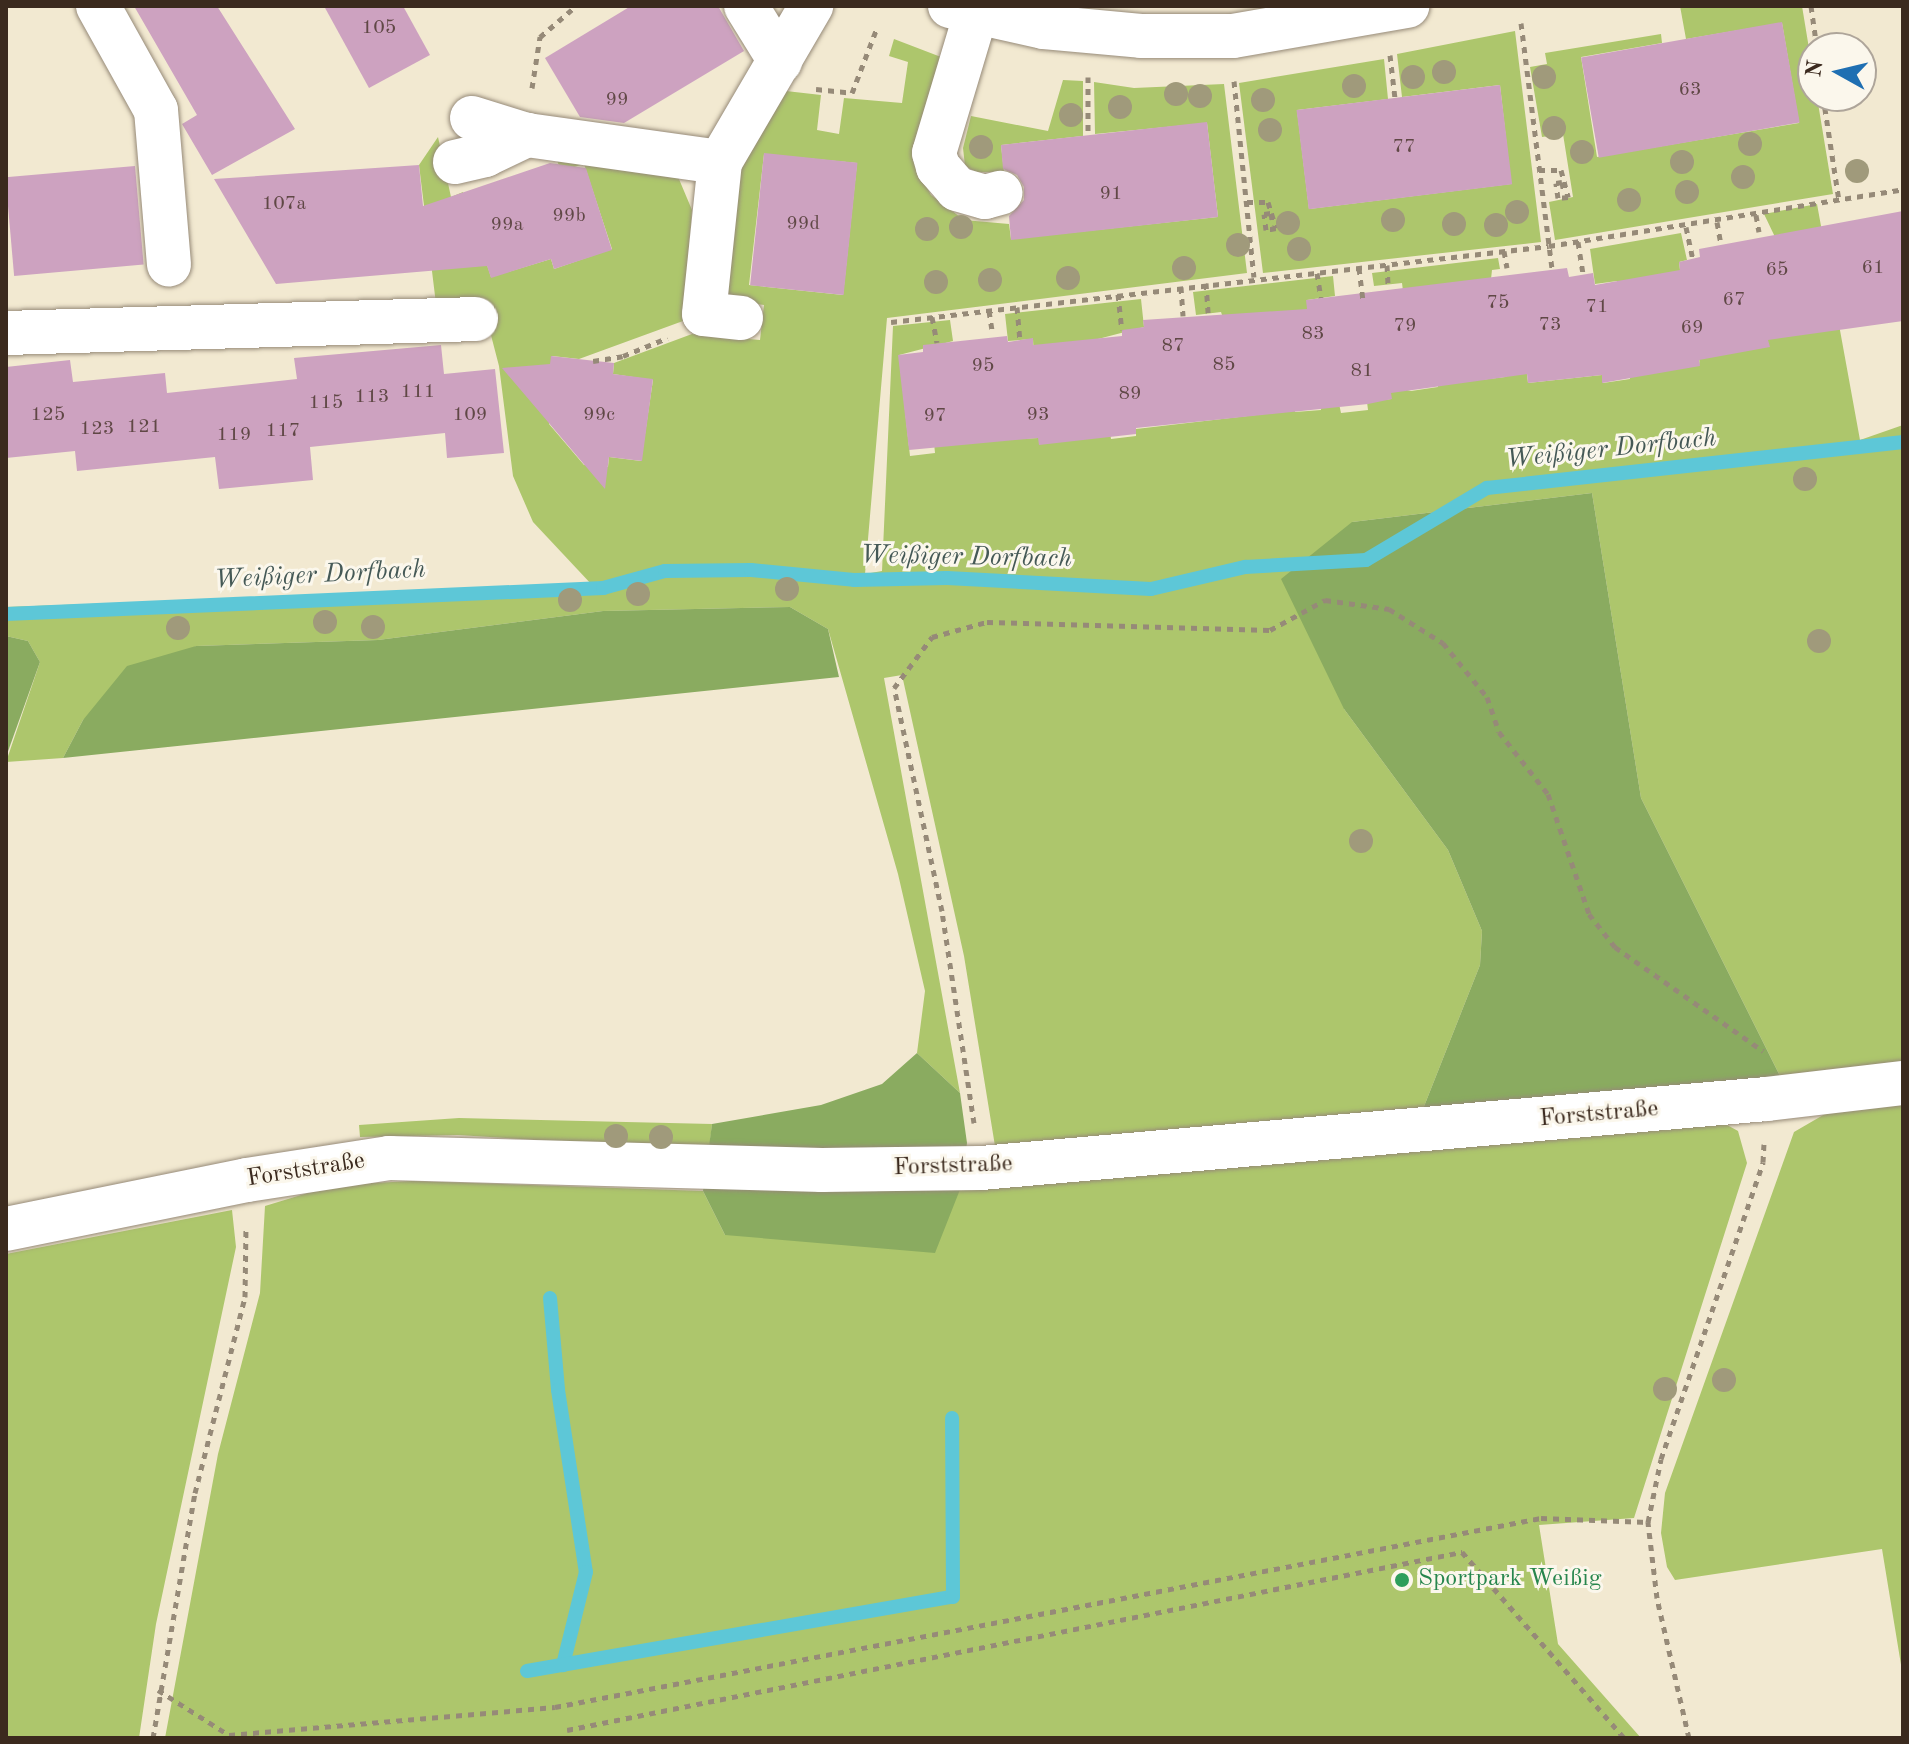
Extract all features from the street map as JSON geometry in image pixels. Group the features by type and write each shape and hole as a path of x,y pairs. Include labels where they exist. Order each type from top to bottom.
{"street":[{"path":"98,6 156,110 169,264"},
{"path":"746,6 774,72"},
{"path":"723,316 720,162 811,6"},
{"path":"1000,193 985,197 957,189 938,167 934,153 963,9 1044,27 1127,35 1233,36 1407,6"},
{"path":"472,118 527,135 720,162"},
{"path":"455,162 485,155 527,135"},
{"path":"6,333 476,319"},
{"name":"Forststraße","path":"6,1229 247,1180 389,1158 822,1170 981,1168 1780,1098 1903,1083"}],"path":[{"path":"1811,6 1815,32"},
{"path":"1521,23 1552,270"},
{"path":"774,72 852,93 877,28"},
{"path":"1390,51 1395,98"},
{"path":"1088,77 1088,135"},
{"path":"1234,80 1254,277"},
{"path":"1825,112 1839,200"},
{"path":"1539,170 1561,170 1568,197 1558,198 1556,183 1562,182 1564,193"},
{"path":"891,322 1254,277 1317,273 1549,246 1686,227 1903,189"},
{"path":"1247,202 1268,202 1276,228 1266,230 1264,214 1271,213 1273,225"},
{"path":"1756,215 1759,232"},
{"path":"1717,222 1721,245"},
{"path":"1686,227 1693,259"},
{"path":"1578,242 1583,275"},
{"path":"1504,251 1507,268"},
{"path":"1387,265 1388,284"},
{"path":"1359,268 1363,303"},
{"path":"1317,273 1321,298"},
{"path":"1206,283 1208,313"},
{"path":"1181,287 1183,316"},
{"path":"1118,294 1122,330"},
{"path":"1017,307 1020,340"},
{"path":"989,310 992,329"},
{"path":"593,361 654,345 723,316"},
{"path":"932,317 937,343"},
{"path":"981,1168 942,911 894,688 932,637 987,622 1270,630 1325,600 1389,609 1443,643 1487,697 1499,732 1548,794 1589,914 1615,947 1757,1046 1783,1070 1780,1098 1763,1162 1661,1459 1648,1522 1657,1598 1689,1738"},
{"path":"153,1738 158,1690 195,1493 245,1297 247,1180"},
{"path":"158,1690 229,1735 555,1707 1541,1518 1648,1522"},
{"path":"567,1730 1462,1552 1624,1738"}],"green space":[{"path":"1680,6 1802,6 1806,32 1797,32 1797,111 1782,23 1686,39"},
{"path":"1515,31 1541,242 1263,273 1239,83 1384,59 1388,99 1297,110 1309,209 1511,184 1500,85 1402,97 1397,54"},
{"path":"1661,34 1662,43 1581,57 1597,157 1799,123 1797,112 1819,112 1833,194 1555,240 1549,202 1573,197 1563,134 1542,137 1530,67 1547,64 1545,53"},
{"path":"894,39 941,57 920,175 931,195 964,220 1009,224 1011,239 1218,217 1207,123 1095,134 1094,82 1134,88 1224,84 1247,273 887,318 865,574 882,571 893,326 950,320 953,341 899,355 910,456 935,453 934,443 1038,438 1033,339 1008,341 1005,314 1141,299 1144,327 1098,339 1111,439 1136,436 1136,429 1256,415 1221,312 1196,315 1193,292 1333,276 1335,296 1307,300 1307,310 1283,313 1295,412 1321,410 1320,401 1338,399 1341,413 1368,410 1367,402 1391,399 1390,386 1411,391 1438,387 1428,289 1403,291 1402,283 1374,286 1372,273 1498,258 1500,269 1492,270 1480,380 1505,377 1526,367 1528,383 1602,375 1603,383 1630,379 1617,281 1595,284 1590,249 1681,233 1687,260 1679,262 1680,270 1700,366 1699,358 1766,332 1775,237 1764,214 1817,204 1860,440 1903,425 1903,1062 1781,1078 1641,798 1592,493 1352,522 1344,709 1448,850 1482,931 1480,965 1421,1114 995,1146 964,956 902,675 884,678 960,1093 917,1053 925,991 898,874 828,629 790,607 603,611 378,640 196,646 83,720 63,758 6,762 40,662 28,641 6,636 6,607 593,586 533,522 513,476 499,366 486,316 437,312 419,165 438,137 451,197 463,192 491,277 551,259 554,269 612,249 584,164 561,171 553,150 676,172 692,210 683,321 579,359 552,356 549,424 584,465 608,467 609,457 641,461 653,380 613,374 614,363 692,334 760,340 764,305 720,299 735,177 786,91 821,95 817,130 839,134 844,98 902,103 908,62 889,56","holes":["764,154 857,163 843,295 749,285"]},
{"path":"1063,80 1083,81 1083,136 1001,145 1004,172 976,172 965,166 963,148 971,116 1048,131"},
{"path":"1592,493 1641,798 1781,1078 1421,1114 1480,965 1482,931 1448,850 1344,709 1281,579 1352,522"},
{"path":"790,607 828,629 839,677 63,758 83,720 127,666 196,646 378,640 603,611"},
{"path":"6,636 28,641 40,662 6,757"},
{"path":"917,1053 960,1093 967,1143 961,1187 935,1253 725,1235 703,1191 712,1124 821,1105 882,1084"},
{"path":"1903,1099 1903,1677 1882,1549 1675,1580 1667,1567 1661,1533 1665,1493 1794,1132 1837,1107"},
{"path":"459,1118 712,1124 709,1151 458,1135 360,1137 359,1125"},
{"path":"1720,1121 1738,1131 1747,1163 1634,1518 1539,1525 1558,1644 1641,1738 165,1738 218,1454 260,1293 265,1206 334,1185 412,1181 703,1191 725,1235 961,1187 1355,1157"},
{"path":"232,1210 236,1247 156,1624 139,1738 6,1738 6,1254"}],"building":[{"path":"134,6 217,6 295,129 212,175 182,124 197,115"},
{"path":"324,6 403,6 430,55 369,88"},
{"path":"631,6 718,6 744,51 624,123 580,117 545,58"},
{"path":"1782,22 1800,122 1599,158 1581,57"},
{"path":"1500,85 1512,184 1309,209 1297,110"},
{"path":"1207,122 1218,217 1011,240 1009,216 1024,200 1024,187 1017,175 1003,169 1001,145"},
{"path":"764,153 857,163 844,295 750,285"},
{"path":"550,163 586,168 612,250 554,269 551,259 491,278 487,266 276,284 214,179 419,165 423,206"},
{"path":"135,166 144,265 14,276 6,177"},
{"path":"1903,211 1903,321 1768,340 1770,347 1699,360 1700,366 1602,383 1602,375 1528,383 1527,374 1391,393 1392,399 1368,404 1136,428 1136,434 1039,445 1038,438 909,450 898,355 923,352 923,345 1007,336 1008,342 1033,338 1033,345 1122,336 1122,330 1144,327 1143,320 1307,309 1306,300 1567,268 1569,277 1593,273 1595,285 1680,270 1679,262 1700,257 1699,249"},
{"path":"441,345 444,374 495,369 504,453 447,458 445,433 310,447 313,480 219,489 215,457 77,471 75,451 6,458 6,367 70,360 73,382 165,373 167,393 297,379 294,358"},
{"path":"551,356 614,363 613,374 653,379 642,461 609,457 605,489 502,368 550,364"}],"waterway":[{"name":"Weißiger Dorfbach","path":"6,614 603,588 665,571 751,570 854,580 947,578 1151,589 1245,567 1366,560 1487,488 1903,442"},
{"path":"550,1298 558,1390 586,1572 563,1665"},
{"path":"527,1671 953,1597 952,1418"}],"place":[{"name":"Sportpark Weißig","path":"1402,1580"}]}
